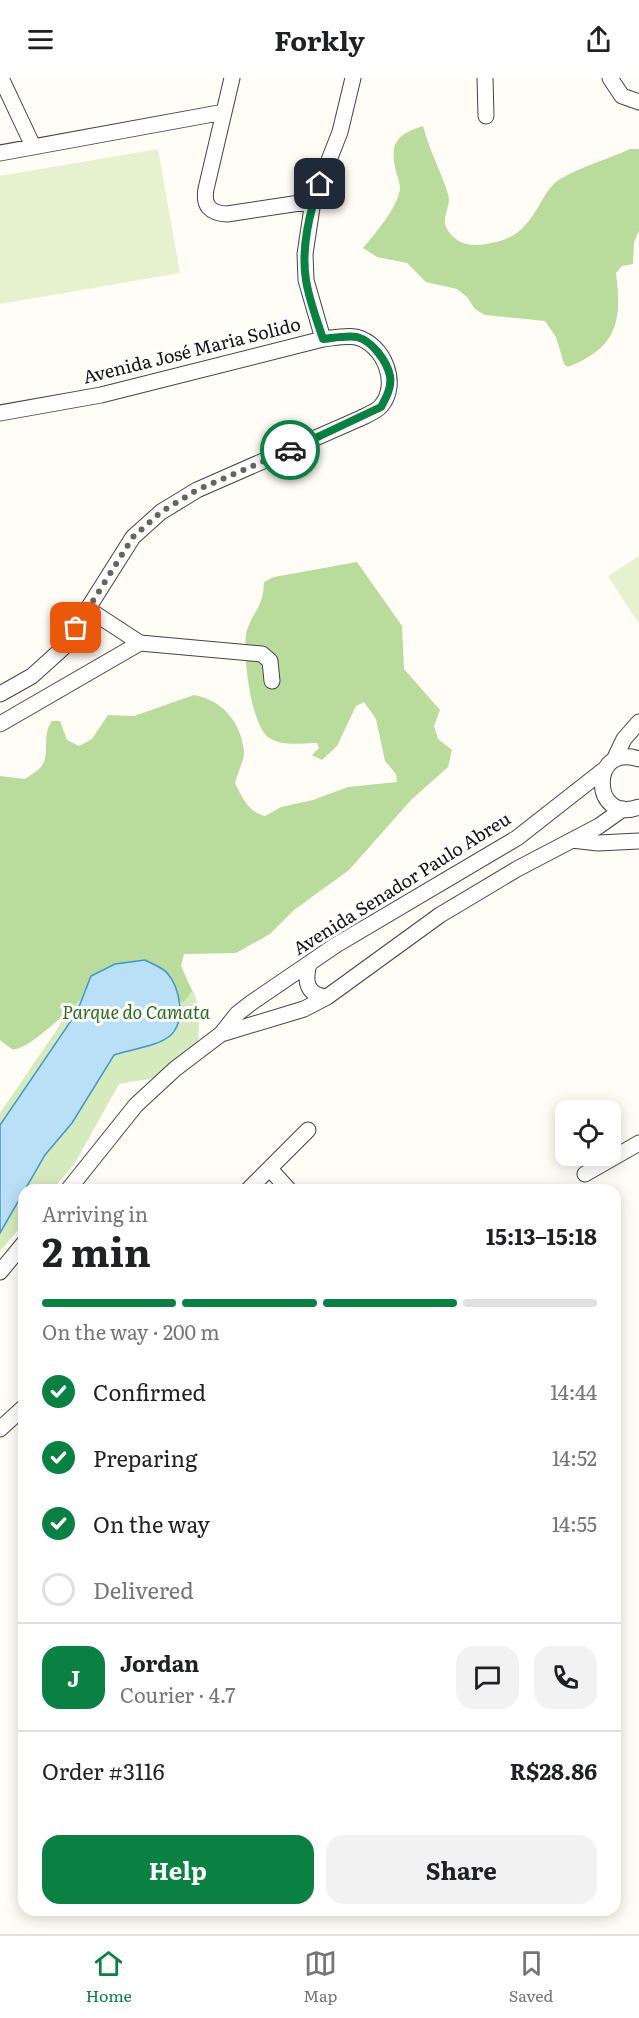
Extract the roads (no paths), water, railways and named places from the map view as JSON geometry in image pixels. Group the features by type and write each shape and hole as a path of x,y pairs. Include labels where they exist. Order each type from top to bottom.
{"street":[{"path":"1,78 33,146"},
{"path":"232,78 204,200 207,207 215,213 227,214 313,201"},
{"path":"323,339 306,280 305,254 313,201 340,132 353,78"},
{"path":"485,78 486,116"},
{"path":"610,78 622,96 639,102"},
{"path":"0,153 224,111"},
{"name":"Avenida José Maria Solido","path":"0,413 101,395 323,339 356,337 369,343 390,377 388,393 381,407 197,490 161,512 133,537 63,648 32,676 0,694"},
{"path":"88,609 140,643 262,654 270,661 272,681"},
{"path":"0,724 140,643"},
{"path":"632,812 608,801 602,791 610,764 624,739 639,722"},
{"path":"610,764 626,756 639,759"},
{"name":"Avenida Senador Paulo Abreu","path":"73,1184 136,1105 176,1069 221,1034 244,1008 309,964 517,838 610,764"},
{"name":"Avenida Senador Paulo Abreu","path":"221,1034 304,1009 327,998 440,915 573,840 632,812"},
{"path":"573,840 598,843 639,841"},
{"path":"309,964 306,984 310,992 327,998"},
{"path":"254,1184 308,1130"},
{"path":"585,1174 639,1143"},
{"path":"270,1169 284,1184"},
{"path":"0,1272 18,1250"},
{"path":"0,1429 18,1412"}],"water":[{"name":"Parque do Camata","path":"145,960 166,972 176,988 180,1005 176,1029 159,1042 114,1055 72,1123 45,1155 28,1184 18,1184 18,1202 0,1233 0,1125 77,1012 91,976 115,964"}]}
